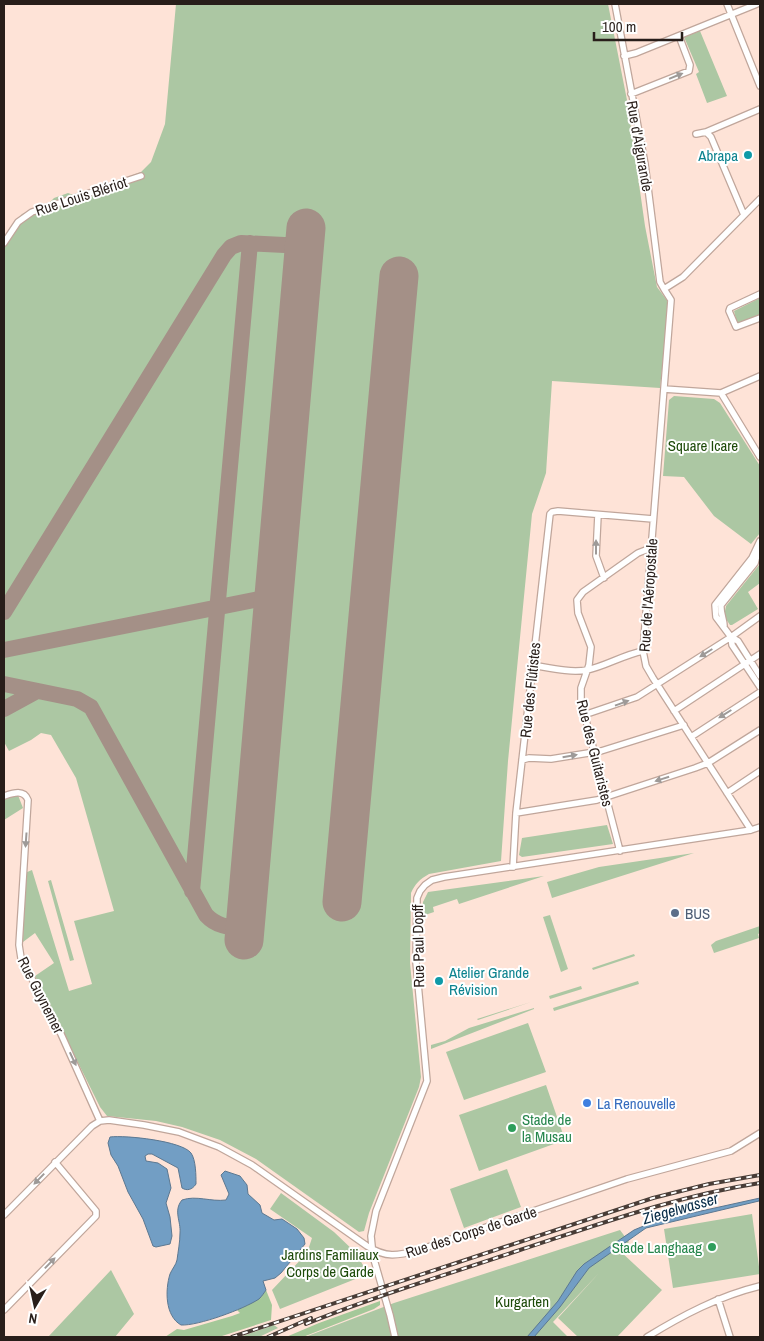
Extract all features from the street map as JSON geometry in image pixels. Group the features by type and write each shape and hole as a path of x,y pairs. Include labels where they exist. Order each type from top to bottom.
{"street":[{"name":"Rue d'Aigurande","path":"615,4 645,164 660,282 671,300 664,389"},
{"path":"727,4 760,86"},
{"path":"624,56 636,53 757,4"},
{"path":"631,94 689,71 690,65 679,36"},
{"path":"696,134 706,132 760,109"},
{"path":"706,132 711,139 744,215"},
{"name":"Rue Louis Blériot","path":"4,243 18,222 32,212 141,176"},
{"path":"664,289 682,277 760,199"},
{"path":"760,294 730,308 729,311 736,327 760,318"},
{"path":"664,389 721,393 760,376"},
{"name":"Rue de l'Aéropostale","path":"664,389 643,651 646,666 751,830"},
{"path":"721,393 760,457"},
{"name":"Rue des Flûtistes","path":"513,867 516,812 548,520 550,513 558,511 598,515"},
{"path":"604,578 596,556 598,515 653,519"},
{"path":"760,541 755,563 721,605 724,626 731,637 732,645 760,676"},
{"name":"Rue des Guitaristes","path":"620,851 593,752 580,693 588,670 591,647 576,603 583,592 638,553 651,548"},
{"path":"584,715 632,699 731,637 760,616"},
{"path":"532,665 569,670 588,670 632,653 643,651"},
{"path":"674,711 760,654"},
{"path":"748,662 760,687"},
{"path":"691,737 760,692"},
{"path":"522,760 530,758 551,759 593,752 684,725"},
{"path":"516,812 579,804 605,798 708,763 760,730"},
{"path":"727,793 760,771"},
{"name":"Rue Guynemer","path":"4,796 16,792 23,794 28,800 19,952 72,1057 100,1121"},
{"name":"Rue Paul Dopff","path":"394,1337 390,1314 372,1249 371,1236 376,1211 427,1081 416,962 417,898 420,891 432,880 751,830 760,827"},
{"path":"4,1215 55,1162 92,1126 100,1121"},
{"name":"Rue des Corps de Garde","path":"100,1121 122,1121 179,1132 219,1147 252,1165 372,1249 383,1254 392,1255 419,1250 627,1180 731,1152 760,1133"},
{"path":"4,1310 96,1216 96,1211 55,1162"},
{"path":"647,1337 684,1315 718,1299 760,1286"},
{"path":"718,1299 730,1337"}],"green space":[{"path":"176,4 608,4 627,100 645,226 657,287 669,303 660,388 552,381 546,473 532,514 508,761 501,861 429,874 418,882 411,893 410,963 421,1077 419,1087 369,1213 364,1231 359,1232 256,1159 220,1140 182,1127 156,1121 107,1116 100,1107 35,976 54,963 35,933 23,942 24,896 20,875 32,870 69,991 92,984 74,921 114,911 76,778 51,735 41,733 9,751 4,742 4,240 22,214 48,204 54,198 68,193 76,196 141,172 151,162 165,124"},
{"path":"700,31 727,96 707,103 696,74 699,72 684,37"},
{"path":"760,298 760,315 739,324 737,323 734,311"},
{"name":"Square Icare","path":"674,396 714,399 720,403 760,466 760,533 751,544 714,516 684,477 663,476 669,400"},
{"path":"760,560 760,583 748,592 758,609 730,625 724,616 726,606 759,565"},
{"path":"16,790 23,808 4,820 4,795"},
{"path":"607,825 613,844 522,857 519,855 522,838"},
{"path":"694,853 552,898 547,882 599,867"},
{"path":"544,876 459,904 457,899 433,907 434,912 422,916 423,902 428,892"},
{"path":"51,880 74,960 70,961 48,881"},
{"path":"550,915 568,969 561,972 543,917"},
{"path":"760,926 759,938 714,953 711,945 716,941"},
{"path":"634,954 635,956 593,970 592,968"},
{"path":"638,981 639,984 554,1011 553,1008"},
{"path":"581,986 582,989 550,999 549,996"},
{"path":"531,1002 478,1020 477,1019"},
{"path":"534,1008 431,1049 431,1045 445,1041 469,1028"},
{"path":"528,1023 546,1072 464,1100 446,1052"},
{"name":"Stade de la Musau","path":"546,1085 565,1140 479,1171 459,1115"},
{"path":"507,1169 521,1207 464,1228 450,1189"},
{"name":"Jardins Familiaux Corps de Garde","path":"281,1193 334,1232 356,1253 368,1274 280,1309 272,1290 307,1253 312,1238 270,1209"},
{"name":"Stade Langhaag","path":"752,1214 760,1274 673,1288 664,1229"},
{"name":"Kurgarten","path":"620,1230 629,1242 620,1251 662,1290 617,1337 578,1337 558,1318 599,1273 553,1322 568,1337 305,1337 394,1303"},
{"path":"111,1270 134,1314 115,1337 48,1337"},
{"path":"266,1290 272,1305 271,1320 219,1337 165,1337 177,1329 184,1330 240,1313 237,1310 259,1298"},
{"path":"380,1301 380,1305 374,1309 303,1337 286,1337 319,1323"},
{"path":"274,1325 278,1328 259,1337 240,1337"}],"water":[{"path":"110,1137 140,1138 166,1142 186,1149 193,1156 196,1184 188,1190 182,1188 178,1168 152,1154 145,1156 146,1161 158,1163 167,1169 171,1188 166,1203 172,1236 170,1244 153,1246 143,1219 111,1155 108,1143"},
{"path":"225,1171 240,1176 247,1185 248,1194 260,1205 262,1213 274,1220 282,1219 297,1229 304,1238 305,1244 281,1273 275,1278 263,1281 266,1290 259,1299 221,1316 198,1323 181,1325 176,1321 169,1309 167,1295 168,1280 176,1262 179,1247 179,1204 182,1200 198,1198 226,1200 229,1194 221,1175"},
{"path":"760,1198 759,1201 646,1228 589,1268 560,1307 534,1337 527,1337 558,1301 577,1271 584,1264 634,1230 683,1215"}],"taxiway":[{"path":"4,612 224,255 231,247 241,243 305,246"},
{"path":"192,891 250,243"},
{"path":"4,650 274,596"},
{"path":"4,684 77,699 91,707 206,915 219,924 245,928"},
{"path":"4,709 37,691"}],"runway":[{"path":"244,940 306,228"},
{"path":"342,902 399,276"}],"railway":[{"path":"232,1337 653,1198 709,1184 760,1175"},
{"path":"306,1324 384,1295 637,1212 698,1195 760,1183"},
{"path":"268,1337 311,1318"}],"place":[{"name":"Abrapa","path":"748,155"},
{"name":"BUS","path":"675,913"},
{"name":"Atelier Grande Révision","path":"439,981"},
{"name":"La Renouvelle","path":"587,1103"},
{"name":"Stade de la Musau","path":"512,1128"},
{"name":"Stade Langhaag","path":"712,1247"}],"water label":[{"name":"Ziegelwasser","path":"680,1208"}]}
